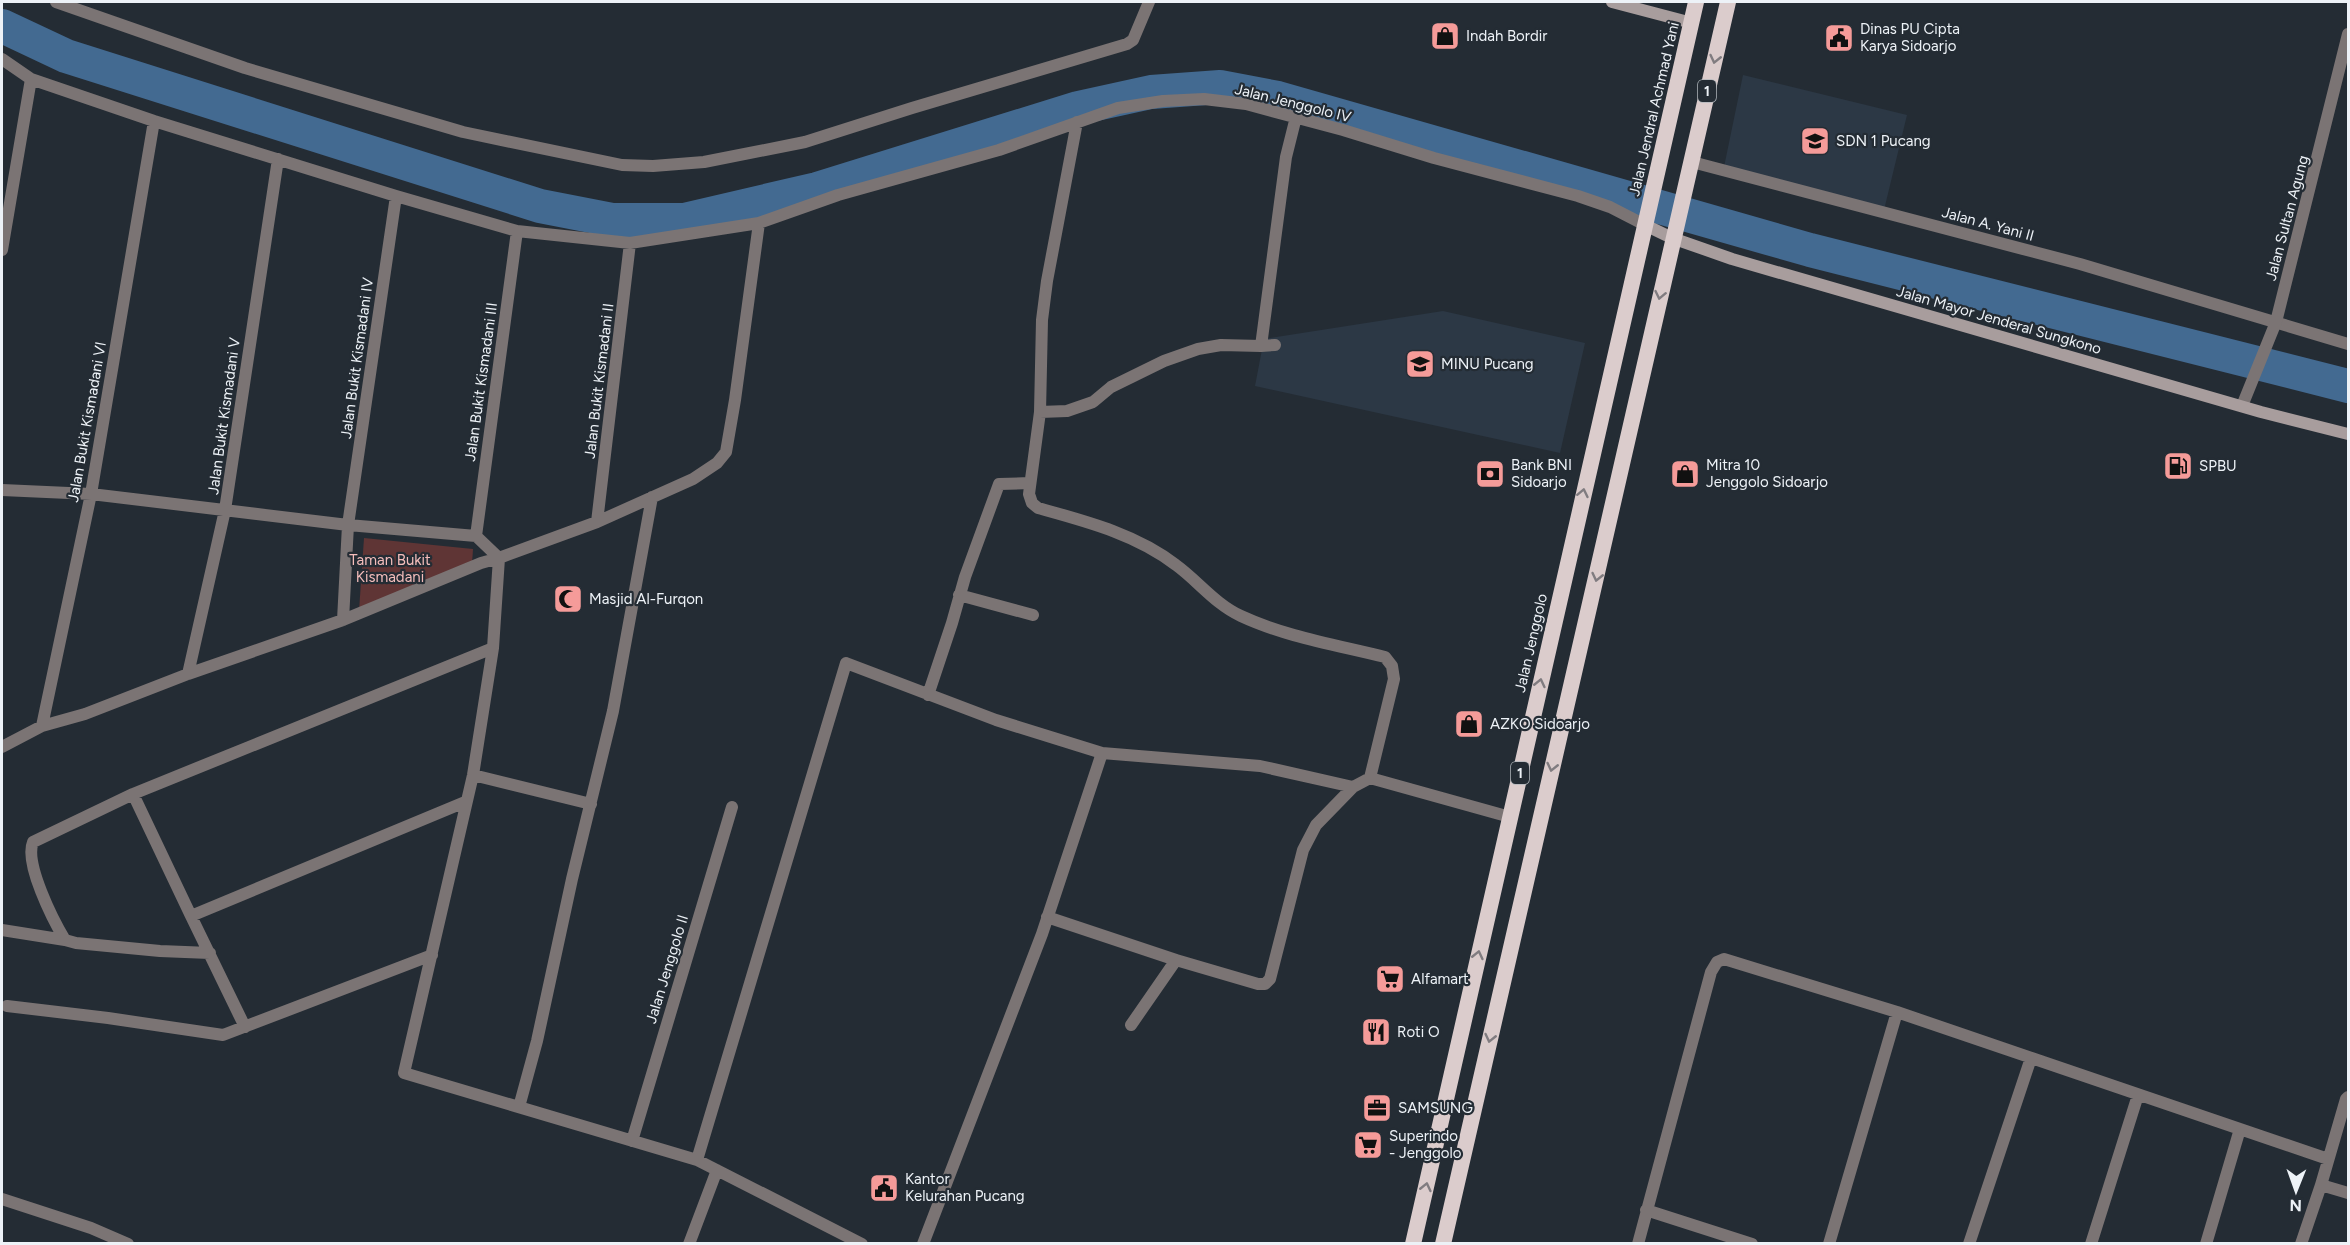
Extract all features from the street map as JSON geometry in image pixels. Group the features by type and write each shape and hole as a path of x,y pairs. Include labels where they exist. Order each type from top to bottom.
{"highway":[{"name":"Jalan Jendral Achmad Yani","path":"1645,225 1696,2"},
{"name":"1","path":"1443,1244 1728,2"},
{"name":"Jalan Jenggolo","path":"1413,1244 1645,225"}],"main road":[{"path":"1612,2 1692,23"},
{"name":"Jalan Mayor Jenderal Sungkono","path":"1645,225 1672,238 1732,259 2242,406 2349,434"}],"street":[{"path":"56,2 245,68 462,132 622,165 653,166 704,162 805,142 1127,44 1133,40 1149,2"},
{"name":"Jalan Sultan Agung","path":"2242,406 2276,322 2349,34"},
{"name":"Jalan Jenggolo IV","path":"2,59 31,79 154,121 396,196 517,231 630,243 759,223 838,195 999,150 1132,105 1204,99 1246,104 1434,158 1578,196 1610,207 1645,225"},
{"path":"2,250 31,79"},
{"path":"1261,345 1286,157 1296,117"},
{"name":"Jalan Bukit Kismadani VI","path":"42,726 91,494 154,121"},
{"path":"1077,122 1047,281 1042,320 1040,412 1029,494 1032,503 1038,508 1134,538 1176,564 1207,593 1238,615 1281,632 1385,657 1392,666 1394,679 1370,778"},
{"name":"Jalan Bukit Kismadani V","path":"188,674 225,510 278,159"},
{"name":"Jalan A. Yani II","path":"1692,162 2079,264 2349,344"},
{"name":"Jalan Bukit Kismadani IV","path":"343,620 348,525 396,196"},
{"path":"2,747 42,726 85,714 188,674 343,620 481,562 499,558 597,522 693,479 717,463 726,452 759,223"},
{"name":"Jalan Bukit Kismadani III","path":"476,536 517,231"},
{"name":"Jalan Bukit Kismadani II","path":"597,522 630,243"},
{"path":"1040,412 1067,411 1093,402 1111,387 1164,361 1198,349 1221,345 1275,345"},
{"path":"928,695 959,595 999,484 1030,483"},
{"path":"2,490 91,494 348,525 476,536 499,558"},
{"path":"519,1107 537,1041 613,711 652,497"},
{"path":"499,558 493,648 473,775 404,1074 697,1160 862,1244"},
{"path":"959,595 1033,615"},
{"path":"64,940 49,913 30,855 33,842 133,794 493,648"},
{"path":"697,1160 846,663 1026,730 1102,753 1260,766 1353,787"},
{"path":"923,1244 1047,917 1102,753"},
{"path":"473,775 591,804"},
{"path":"1047,917 1176,960 1258,984 1265,984 1270,980 1303,850 1316,825 1353,787 1370,778 1510,817"},
{"path":"133,794 245,1027"},
{"path":"191,916 465,802"},
{"name":"Jalan Jenggolo II","path":"632,1141 732,807"},
{"path":"2,930 76,943 210,953"},
{"path":"7,1006 223,1035 432,955"},
{"path":"1131,1025 1176,960"},
{"path":"1638,1244 1711,972 1718,962 1730,960 1897,1011 2328,1159"},
{"path":"1830,1244 1897,1011"},
{"path":"1969,1244 2031,1058"},
{"path":"2091,1244 2138,1095"},
{"path":"2301,1244 2346,1099 2349,1097"},
{"path":"2206,1244 2240,1129"},
{"path":"689,1244 717,1170"},
{"path":"2321,1185 2349,1193"},
{"path":"2,1199 91,1228 128,1244"},
{"path":"1646,1210 1752,1244"}],"shaded area":[{"name":"SDN 1 Pucang","path":"1743,75 1907,115 1884,210 1724,167"},
{"name":"MINU Pucang","path":"1443,311 1585,343 1560,453 1255,386 1264,339"}],"green space":[{"name":"Taman Bukit Kismadani","path":"364,538 473,549 472,564 359,611"}],"waterway":[{"path":"2,26 66,56 540,206 612,220 684,220 817,189 1078,108 1151,92 1220,87 1278,98 1810,250 2348,386"}],"place":[{"name":"Indah Bordir","path":"1445,36"},
{"name":"Dinas PU Cipta Karya Sidoarjo","path":"1839,38"},
{"name":"SDN 1 Pucang","path":"1815,141"},
{"name":"MINU Pucang","path":"1420,364"},
{"name":"SPBU","path":"2178,466"},
{"name":"Bank BNI Sidoarjo","path":"1490,474"},
{"name":"Mitra 10 Jenggolo Sidoarjo","path":"1685,474"},
{"name":"Masjid Al-Furqon","path":"568,599"},
{"name":"AZKO Sidoarjo","path":"1469,724"},
{"name":"Alfamart","path":"1390,979"},
{"name":"Roti O","path":"1376,1032"},
{"name":"SAMSUNG","path":"1377,1108"},
{"name":"Superindo - Jenggolo","path":"1368,1145"},
{"name":"Kantor Kelurahan Pucang","path":"884,1188"}]}
